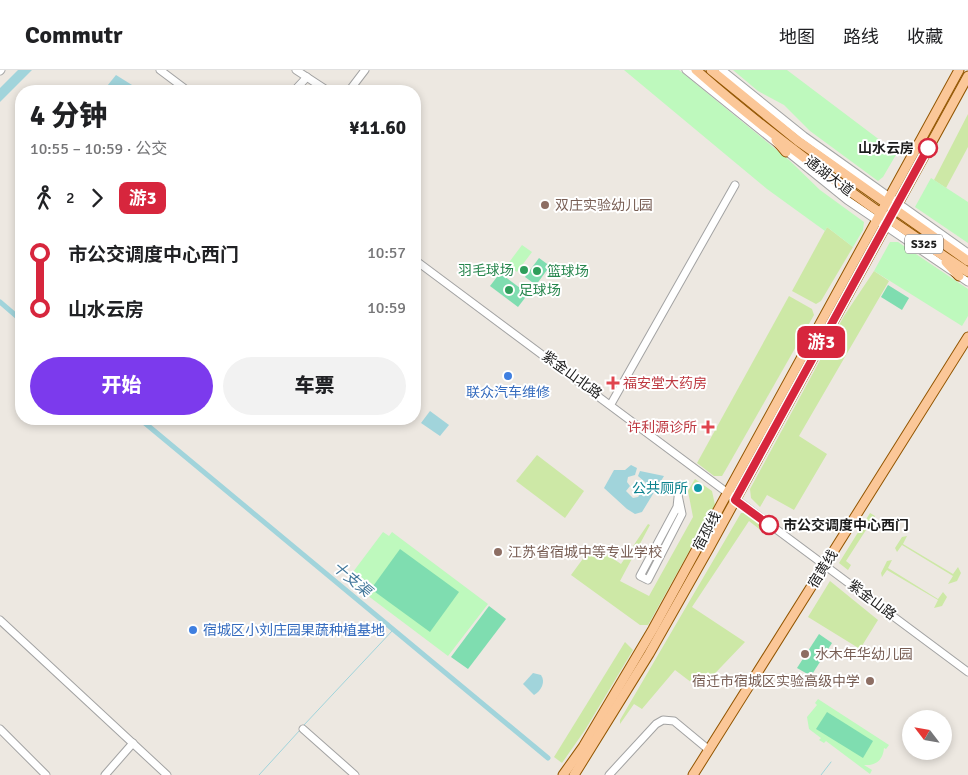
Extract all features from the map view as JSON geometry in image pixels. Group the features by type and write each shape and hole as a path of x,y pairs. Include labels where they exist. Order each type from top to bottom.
{"main road":[{"name":"通湖大道","path":"696,70 887,224 968,272"},
{"name":"通湖大道","path":"711,70 798,140 888,201 968,261"},
{"name":"宿邳线","path":"574,772 583,748 653,629 960,70"},
{"name":"宿邳线","path":"563,775 574,772 649,654 968,76"},
{"path":"767,128 786,152"},
{"path":"827,160 848,167"},
{"path":"937,252 959,276"},
{"name":"宿黄线","path":"693,775 968,337"}],"street":[{"path":"161,70 180,85"},
{"path":"296,70 319,85"},
{"path":"354,85 365,70"},
{"path":"686,70 786,152 879,218"},
{"path":"722,70 804,136 848,167 888,201"},
{"path":"300,85 307,77"},
{"path":"610,404 735,185"},
{"path":"896,207 968,253"},
{"path":"887,224 968,282"},
{"name":"紫金山北路","path":"421,264 610,404 727,494"},
{"path":"679,492 682,514 648,580 640,576 677,507 679,492"},
{"name":"紫金山路","path":"727,494 968,672"},
{"path":"0,620 131,745 167,775"},
{"path":"610,775 656,724 663,720 674,722 709,750"},
{"path":"0,729 46,775"},
{"path":"303,729 355,775"},
{"path":"104,775 131,745"}],"green space":[{"path":"624,70 679,70 789,160 820,190 864,222 863,230 853,247 827,227 825,231 767,189"},
{"path":"733,70 787,70 897,153 883,177 878,181 810,131 784,105 758,91"},
{"path":"968,114 968,147 946,188 934,180"},
{"path":"931,178 968,202 968,243 915,207"},
{"path":"827,227 853,247 821,301 816,304 792,291"},
{"path":"890,242 898,242 968,289 968,316 962,326 874,271"},
{"path":"522,245 532,252 517,272 507,265"},
{"name":"篮球场","path":"539,258 550,266 536,285 525,277"},
{"path":"874,271 889,281 799,436 827,454 794,510 767,495 760,507 751,498 750,489 844,316"},
{"name":"足球场","path":"500,273 528,294 518,307 490,286"},
{"path":"888,285 909,298 902,310 881,297"},
{"path":"789,296 812,309 814,315 722,476 714,476 697,463"},
{"path":"537,455 584,491 565,518 516,481"},
{"path":"695,479 712,491 715,505 648,625 640,625 571,575 593,545 621,564 648,524 650,525 620,581 649,596 693,517 688,491"},
{"path":"741,513 747,513 766,526 769,532 767,535 749,521 692,607 745,642 700,689 675,670 642,709 634,704 620,724 620,720"},
{"path":"870,513 875,516 846,561 851,565 848,570 839,563"},
{"path":"383,532 389,536 392,532 488,604 448,656 347,580"},
{"path":"907,536 903,544 953,574 958,567 961,573 957,581 948,584 953,576 902,545 897,552 895,548 902,537"},
{"path":"400,549 459,592 430,632 371,589"},
{"path":"892,560 888,568 938,599 943,592 947,597 942,606 934,608 938,600 887,570 882,577 881,573 887,561"},
{"path":"830,581 878,620 860,649 808,617"},
{"path":"489,606 506,619 468,669 451,657"},
{"path":"819,634 832,643 811,676 797,668"},
{"path":"625,642 633,650 585,730 562,763 554,757"},
{"path":"818,699 889,745 886,749 884,748 882,756 878,761 864,765 872,770 870,774 826,741 824,743 819,740 821,738 809,729 807,717 817,705 815,703"},
{"path":"827,712 873,741 863,758 816,729"}],"water":[{"path":"18,70 32,70 0,102 0,88"},
{"path":"116,75 132,85 108,85"},
{"path":"430,411 449,425 440,436 421,423"},
{"path":"631,465 637,468 635,475 628,477 627,482 630,486 626,491 633,498 638,497 645,488 645,482 638,476 640,471 664,476 642,512 635,514 604,488 614,470 625,470"},
{"path":"533,673 541,675 543,681 541,689 534,695 523,684"}],"waterway":[{"name":"十支渠","path":"0,302 15,315"},
{"name":"十支渠","path":"147,425 548,758"},
{"path":"0,625 22,645"},
{"path":"304,725 393,630"},
{"path":"259,775 300,730"},
{"path":"821,775 831,762"}],"bus line":[{"name":"游3","path":"769,525 735,500 928,148"}],"place":[{"name":"山水云房","path":"928,148"},
{"name":"双庄实验幼儿园","path":"545,205"},
{"name":"羽毛球场","path":"524,270"},
{"name":"篮球场","path":"537,271"},
{"name":"足球场","path":"509,290"},
{"name":"联众汽车维修","path":"508,376"},
{"name":"福安堂大药房","path":"613,383"},
{"name":"许利源诊所","path":"708,427"},
{"name":"公共厕所","path":"698,488"},
{"name":"市公交调度中心西门","path":"769,525"},
{"name":"江苏省宿城中等专业学校","path":"498,552"},
{"name":"宿城区小刘庄园果蔬种植基地","path":"193,630"},
{"name":"水木年华幼儿园","path":"805,654"},
{"name":"宿迁市宿城区实验高级中学","path":"870,681"}]}
